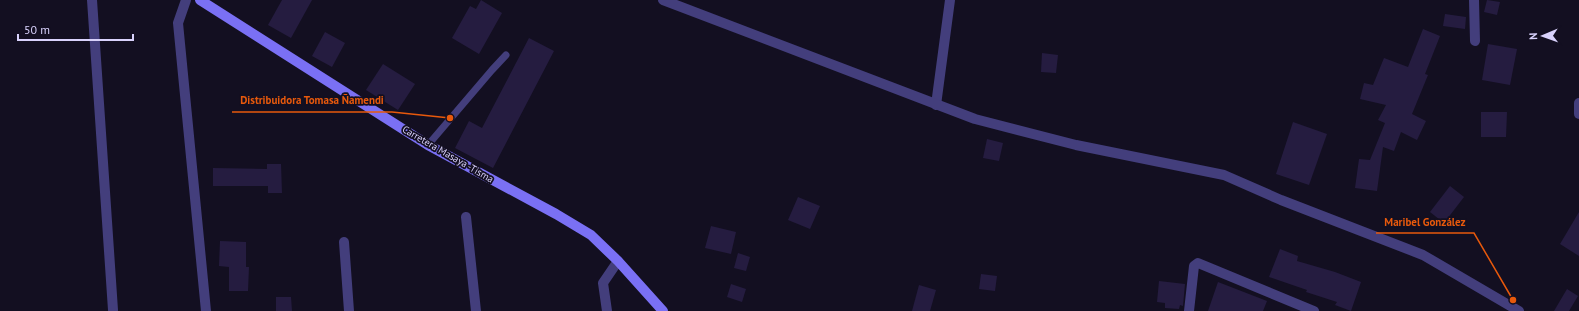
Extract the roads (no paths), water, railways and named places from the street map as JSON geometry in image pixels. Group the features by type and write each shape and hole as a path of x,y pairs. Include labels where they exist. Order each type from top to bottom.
{"main road":[{"name":"Carretera Masaya -Tisma","path":"200,0 428,145 556,214 586,232 618,262 663,311"}],"street":[{"path":"92,0 113,310"},
{"path":"186,0 178,23 206,311"},
{"path":"663,0 975,119 1076,145 1224,175 1288,203 1423,255 1519,311"},
{"path":"936,105 950,0"},
{"path":"1474,0 1476,41"},
{"path":"1579,103 1579,114"},
{"path":"466,217 476,311"},
{"path":"344,242 349,311"},
{"path":"607,311 603,283 618,262"},
{"path":"1189,311 1194,266 1198,263 1314,311"}],"lane":[{"path":"428,145 506,55"}],"place":[{"name":"Distribuidora Tomasa Ñamendi","path":"450,118"},
{"name":"Maribel González","path":"1513,300"}]}
